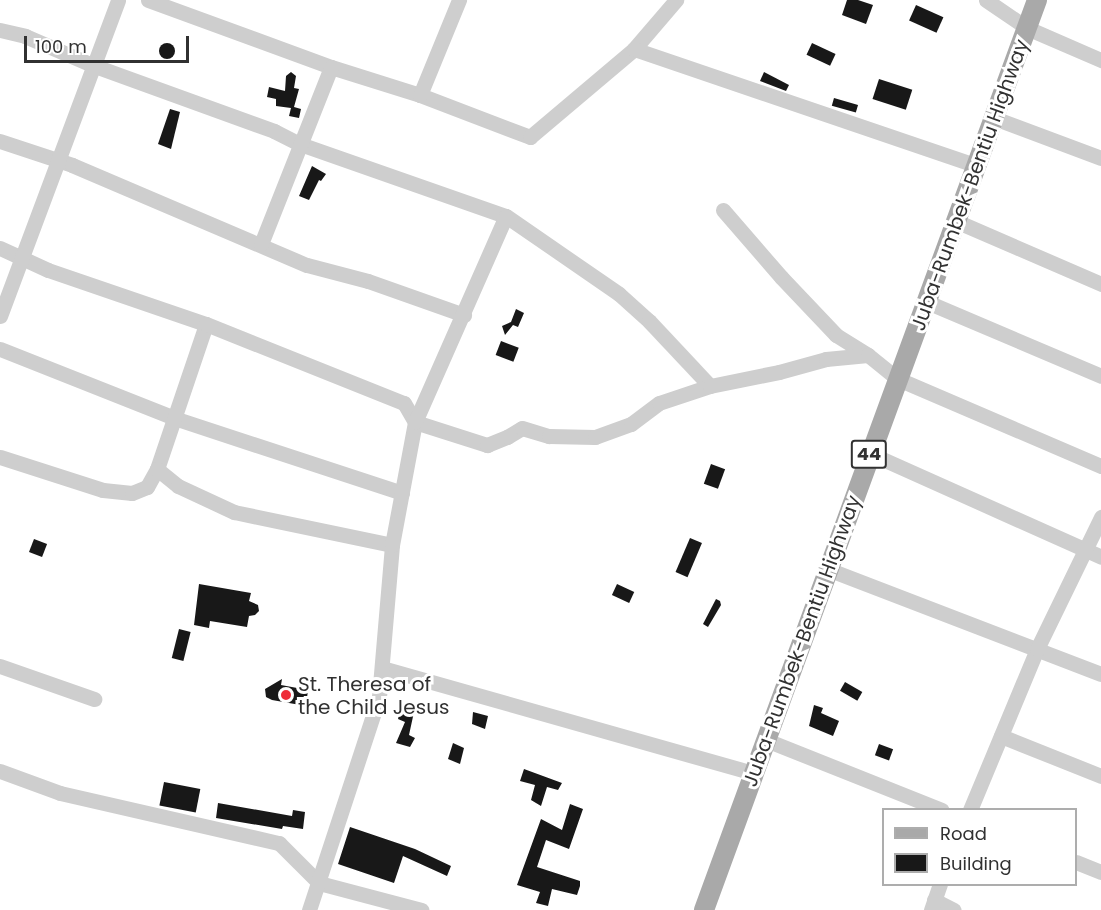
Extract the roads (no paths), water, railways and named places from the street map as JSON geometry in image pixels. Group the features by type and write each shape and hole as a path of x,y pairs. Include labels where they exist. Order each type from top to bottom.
{"main road":[{"name":"Juba-Rumbek-Bentiu Highway","path":"704,910 830,570 869,453 958,222 1037,0"}],"street":[{"path":"0,316 118,0"},
{"path":"148,0 331,67 420,95 530,137 634,49 676,0"},
{"path":"420,95 459,0"},
{"path":"986,0 1027,28 1101,60"},
{"path":"0,30 25,36 92,65 274,131 300,144 506,216 619,294 649,321 710,386"},
{"path":"634,49 977,166"},
{"path":"261,244 331,67"},
{"path":"994,118 1101,158"},
{"path":"0,141 59,160 307,265 368,281 464,315"},
{"path":"723,210 781,277 836,335 868,355 898,379 1101,466"},
{"path":"309,910 379,698 392,545 415,422 506,216"},
{"path":"958,222 1101,284"},
{"path":"0,248 48,270 206,324 404,403 415,422 486,445 522,428 549,436 595,437 631,424 659,403 710,386 826,359 868,355"},
{"path":"927,302 1101,376"},
{"path":"0,457 103,490 132,492 147,487 157,469 206,324"},
{"path":"0,349 174,418 402,493"},
{"path":"869,453 1101,557"},
{"path":"157,469 178,486 234,512 392,545"},
{"path":"971,808 1037,649 1101,517"},
{"path":"830,570 1101,674"},
{"path":"0,666 94,699"},
{"path":"382,668 754,772"},
{"path":"1001,735 1101,776"},
{"path":"766,740 937,808"},
{"path":"0,771 60,793 279,843 319,883 421,910"},
{"path":"1077,862 1101,872"},
{"path":"940,886 932,905 954,910"}],"place":[{"name":"St. Theresa of the Child Jesus","path":"286,695"}]}
